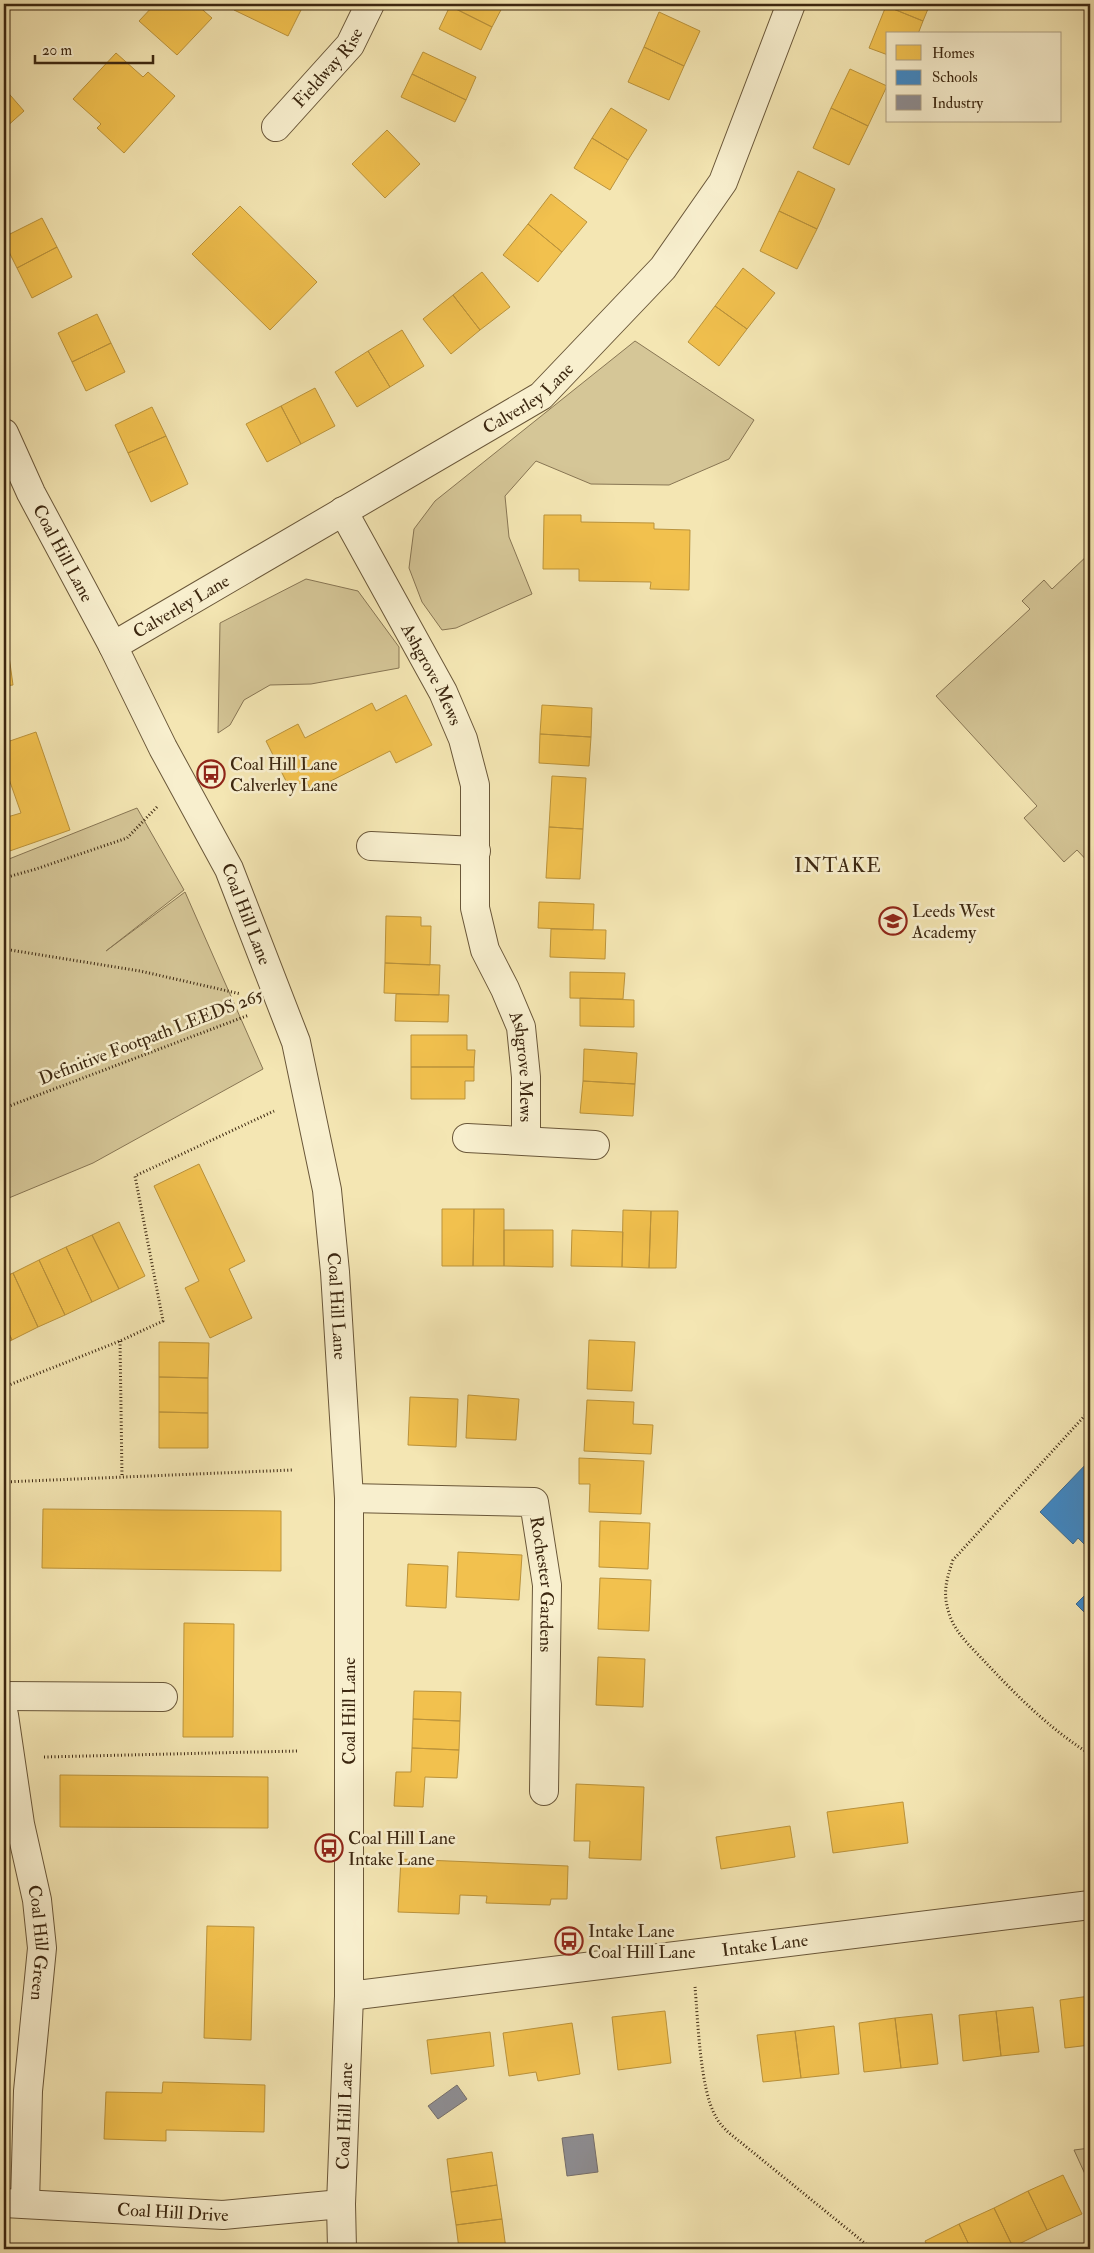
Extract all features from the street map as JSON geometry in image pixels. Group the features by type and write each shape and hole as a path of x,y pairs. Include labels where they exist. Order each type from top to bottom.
{"street":[{"name":"Fieldway Rise","path":"276,127 350,46 370,4"},
{"name":"Calverley Lane","path":"113,646 541,396 664,268 723,182 791,4"},
{"name":"Coal Hill Lane","path":"4,433 31,493 229,869 296,1042 327,1190 335,1272 350,1498 349,1996 342,2249"},
{"name":"Ashgrove Mews","path":"343,512 443,692 463,739 475,785 475,908 485,950 505,989 521,1027 526,1078 526,1141"},
{"path":"371,846 476,851"},
{"name":"Ashgrove Mews","path":"467,1138 595,1145"},
{"name":"Rochester Gardens","path":"350,1498 534,1502 547,1585 544,1791"},
{"path":"4,1696 163,1697"},
{"name":"Coal Hill Green","path":"4,1715 20,1824 37,1900 42,1948 28,2091 14,2203"},
{"name":"Intake Lane","path":"349,1996 1090,1905"},
{"name":"Coal Hill Drive","path":"14,2203 223,2215 342,2204"}],"path":[{"path":"4,878 127,838 181,781"},
{"path":"4,949 140,971 280,1003"},
{"name":"Definitive Footpath LEEDS 265","path":"4,1108 280,1003"},
{"path":"4,1387 120,1341 163,1321 135,1176 307,1096"},
{"path":"120,1341 122,1477"},
{"path":"1090,1410 953,1560 944,1586 950,1616 968,1644 1019,1698 1070,1742 1090,1754"},
{"path":"4,1482 292,1470"},
{"path":"9,1758 298,1751"},
{"path":"691,1954 705,2083 710,2104 716,2118 728,2132 872,2249"}],"shaded area":[{"path":"635,341 754,420 729,459 669,485 591,484 536,461 505,496 509,537 532,594 456,628 442,630 422,602 409,568 414,529 435,501"},
{"path":"1090,553 1090,864 1077,850 1064,862 1024,818 1037,806 936,696 1030,609 1022,601 1044,580 1052,589"},
{"path":"306,579 358,591 399,647 399,668 311,684 270,685 244,700 230,725 218,733 220,623"},
{"path":"137,808 184,890 106,951 185,892 263,1069 93,1163 4,1200 4,861"},
{"path":"1090,2148 1090,2185 1074,2150"}],"building: Homes":[{"path":"155,4 196,4 212,18 177,55 139,21"},
{"path":"233,4 304,4 288,36 234,10 237,6"},
{"path":"451,4 504,4 492,27 450,6"},
{"path":"887,4 930,4 923,21 886,6"},
{"path":"450,6 492,27 481,50 439,29"},
{"path":"886,6 923,21 919,32 886,32 886,54 869,48"},
{"path":"659,12 700,31 684,66 644,47"},
{"path":"644,47 684,66 669,100 628,82"},
{"path":"423,52 476,77 466,100 412,74"},
{"path":"116,53 143,77 148,72 175,96 124,153 97,128 101,124 73,99"},
{"path":"850,69 886,86 868,126 831,108"},
{"path":"412,74 466,100 455,122 401,97"},
{"path":"4,88 24,111 4,129"},
{"path":"611,108 647,130 628,160 592,138"},
{"path":"831,108 868,126 849,165 813,148"},
{"path":"387,130 420,164 385,198 352,164"},
{"path":"592,138 628,160 610,190 574,168"},
{"path":"798,171 835,189 817,229 779,211"},
{"path":"551,194 587,222 562,252 528,224"},
{"path":"240,206 317,282 270,330 192,254"},
{"path":"779,211 817,229 797,269 760,251"},
{"path":"42,218 57,247 17,268 4,242 4,237"},
{"path":"528,224 562,252 538,282 503,255"},
{"path":"57,247 72,277 32,298 17,268"},
{"path":"743,268 775,293 747,329 715,306"},
{"path":"482,272 510,307 480,330 453,295"},
{"path":"453,295 480,330 451,354 423,319"},
{"path":"715,306 747,329 719,366 688,342"},
{"path":"97,314 111,343 72,362 58,333"},
{"path":"402,330 424,366 390,387 368,351"},
{"path":"111,343 125,372 86,391 72,362"},
{"path":"368,351 390,387 357,407 335,372"},
{"path":"315,388 335,426 301,444 281,406"},
{"path":"281,406 301,444 267,462 246,424"},
{"path":"152,407 166,436 128,453 115,425"},
{"path":"166,436 188,484 151,502 128,453"},
{"path":"544,515 581,515 581,522 654,523 654,529 690,530 689,590 650,589 651,582 579,581 579,569 543,569"},
{"path":"4,649 8,649 13,685 4,686"},
{"path":"406,695 432,745 396,763 390,751 311,791 306,780 290,789 266,741 298,724 305,738 372,703 376,711"},
{"path":"542,705 592,708 591,737 540,734"},
{"path":"36,732 70,830 4,853 4,818 21,813 4,765 4,743"},
{"path":"540,734 591,737 589,766 539,763"},
{"path":"552,776 586,778 583,829 549,827"},
{"path":"549,827 583,829 580,879 546,878"},
{"path":"539,902 594,904 593,930 538,928"},
{"path":"386,916 421,917 421,926 431,926 430,965 385,963"},
{"path":"551,929 606,930 605,959 550,957"},
{"path":"385,963 440,965 439,995 384,993"},
{"path":"570,972 625,973 623,999 570,998"},
{"path":"396,994 449,995 448,1022 395,1021"},
{"path":"580,998 634,1000 634,1027 580,1026"},
{"path":"411,1035 467,1035 467,1050 475,1050 474,1067 411,1067"},
{"path":"584,1049 637,1053 635,1084 583,1081"},
{"path":"411,1067 474,1067 474,1081 465,1081 465,1099 411,1099"},
{"path":"583,1081 635,1084 633,1116 580,1113"},
{"path":"199,1164 245,1261 229,1269 252,1318 210,1338 185,1288 199,1281 154,1186"},
{"path":"442,1209 474,1209 473,1266 442,1266"},
{"path":"474,1209 504,1209 504,1266 473,1266"},
{"path":"623,1210 651,1211 649,1268 622,1267"},
{"path":"651,1211 678,1211 676,1268 649,1268"},
{"path":"119,1222 145,1276 119,1289 92,1235"},
{"path":"504,1230 553,1230 553,1267 504,1266"},
{"path":"572,1230 623,1232 622,1267 571,1266"},
{"path":"92,1235 119,1289 92,1302 66,1247"},
{"path":"66,1247 92,1302 65,1315 39,1260"},
{"path":"39,1260 65,1315 38,1327 13,1273"},
{"path":"13,1273 38,1327 12,1340 4,1323 4,1277"},
{"path":"4,1323 12,1340 4,1344"},
{"path":"589,1340 635,1342 632,1391 587,1389"},
{"path":"159,1342 209,1343 208,1378 159,1377"},
{"path":"159,1377 208,1378 208,1413 159,1412"},
{"path":"468,1395 519,1399 516,1440 466,1438"},
{"path":"410,1397 458,1399 456,1447 408,1445"},
{"path":"587,1400 634,1402 633,1424 653,1425 651,1454 584,1451"},
{"path":"159,1412 208,1413 208,1448 159,1448"},
{"path":"579,1458 644,1461 641,1514 589,1512 590,1484 579,1484"},
{"path":"43,1509 281,1511 281,1571 42,1568"},
{"path":"600,1521 650,1523 648,1569 599,1567"},
{"path":"458,1552 522,1555 519,1600 456,1597"},
{"path":"408,1564 448,1566 446,1608 406,1606"},
{"path":"600,1578 651,1580 649,1631 598,1629"},
{"path":"184,1623 234,1624 233,1737 183,1737"},
{"path":"598,1657 645,1659 643,1707 596,1705"},
{"path":"414,1691 461,1692 460,1721 413,1719"},
{"path":"413,1719 460,1721 459,1750 412,1748"},
{"path":"412,1748 459,1750 457,1778 425,1777 423,1807 394,1806 396,1772 411,1772"},
{"path":"60,1775 268,1777 268,1828 60,1827"},
{"path":"576,1784 644,1787 641,1860 589,1858 590,1841 574,1841"},
{"path":"903,1802 908,1843 833,1853 827,1812"},
{"path":"790,1826 795,1857 721,1869 716,1837"},
{"path":"401,1859 568,1866 567,1899 551,1899 550,1905 486,1903 487,1896 460,1895 459,1914 398,1912"},
{"path":"207,1926 254,1927 251,2040 204,2038"},
{"path":"1090,1996 1090,2045 1065,2048 1060,2000"},
{"path":"1033,2007 1039,2052 1001,2056 996,2011"},
{"path":"665,2011 671,2063 618,2070 612,2017"},
{"path":"996,2011 1001,2056 963,2061 959,2015"},
{"path":"932,2014 938,2064 901,2068 895,2018"},
{"path":"895,2018 901,2068 864,2072 859,2023"},
{"path":"572,2023 580,2074 538,2081 536,2072 509,2076 503,2033"},
{"path":"834,2026 839,2074 801,2078 795,2031"},
{"path":"795,2031 801,2078 763,2082 757,2035"},
{"path":"490,2032 494,2066 431,2074 427,2040"},
{"path":"163,2082 265,2085 264,2132 166,2130 166,2141 104,2139 106,2092 162,2093"},
{"path":"492,2152 497,2185 451,2192 447,2159"},
{"path":"1063,2175 1082,2214 1047,2230 1028,2191"},
{"path":"497,2185 502,2219 456,2225 451,2192"},
{"path":"1028,2191 1047,2230 1013,2247 994,2208"},
{"path":"994,2208 1013,2247 1008,2249 971,2249 959,2224"},
{"path":"502,2219 506,2249 459,2249 456,2225"},
{"path":"959,2224 971,2249 929,2249 925,2241"}],"building: Schools":[{"path":"1090,1460 1090,1550 1078,1538 1073,1544 1040,1512"},
{"path":"1090,1590 1090,1618 1076,1604"}],"building: Industry":[{"path":"457,2085 467,2099 438,2119 428,2106"},
{"path":"593,2134 598,2172 567,2176 562,2138"}],"place":[{"name":"Coal Hill Lane Calverley Lane","path":"211,774"},
{"name":"Leeds West Academy","path":"893,921"},
{"name":"Coal Hill Lane Intake Lane","path":"329,1848"},
{"name":"Intake Lane Coal Hill Lane","path":"569,1941"}],"district":[{"name":"INTAKE","path":"838,865"}]}
